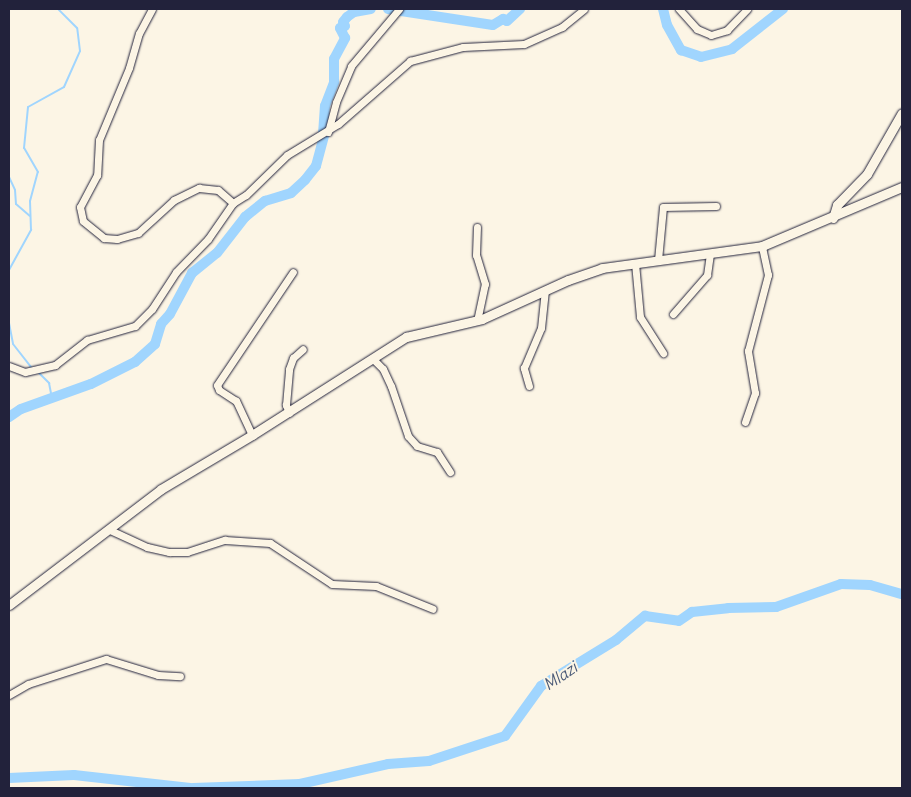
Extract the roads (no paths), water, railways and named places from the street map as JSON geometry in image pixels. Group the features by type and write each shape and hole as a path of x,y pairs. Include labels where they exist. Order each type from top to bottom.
{"street":[{"path":"152,9 139,33 130,68 99,140 97,175 80,206 83,220 104,238 117,239 138,233 174,200 199,188 218,190 232,203"},
{"path":"9,366 25,372 54,366 87,340 135,326 152,309 176,272 208,239 232,203 271,171 287,155 328,132 410,62 463,47 524,44 562,27 584,9"},
{"path":"679,9 697,29 711,35 728,30 748,9"},
{"path":"328,132 336,102 351,66 399,10"},
{"path":"833,218 837,205 867,174 902,113"},
{"path":"9,605 110,530 161,489 420,332 477,321 586,273 635,263 762,246 833,218 902,187"},
{"path":"658,260 663,207 716,206"},
{"path":"477,226 476,255 485,284 477,321"},
{"path":"745,422 755,393 748,351 768,275 762,246"},
{"path":"673,314 707,276 710,254"},
{"path":"635,263 640,317 663,353"},
{"path":"252,435 239,405 219,390 217,385 294,272"},
{"path":"529,386 524,368 541,328 545,290"},
{"path":"289,413 286,397 290,369 293,358 303,348"},
{"path":"373,359 383,369 408,436 417,446 437,452 450,472"},
{"path":"110,530 147,547 169,552 187,552 225,540 270,543 332,584 376,586 433,609"},
{"path":"9,695 28,684 106,660 153,674 180,676"}],"waterway":[{"path":"9,270 31,230 30,201 38,172 24,148 28,107 64,87 80,51 77,28 58,9"},
{"path":"351,14 355,9"},
{"path":"323,134 325,106 334,82 334,59 345,38 340,28 345,26 343,22 354,12 371,9"},
{"path":"388,9 493,25 503,19 507,21 520,9"},
{"path":"663,9 667,25 681,50 701,57 732,49 783,9"},
{"path":"9,417 21,409 91,384 135,362 155,344 161,324 170,314 192,273 217,253 245,217 265,201 291,193 305,180 316,166 324,136"},
{"path":"9,177 15,190 16,204 30,216"},
{"path":"9,323 13,344 32,368"},
{"path":"38,372 49,383 52,398"},
{"name":"Mlazi","path":"193,788 300,784 388,764 429,761 505,736 541,686 616,640 645,616 679,621 692,612 728,608 776,607 841,584 870,585 902,594"},
{"name":"Mlazi","path":"9,778 74,775 190,788"}]}
